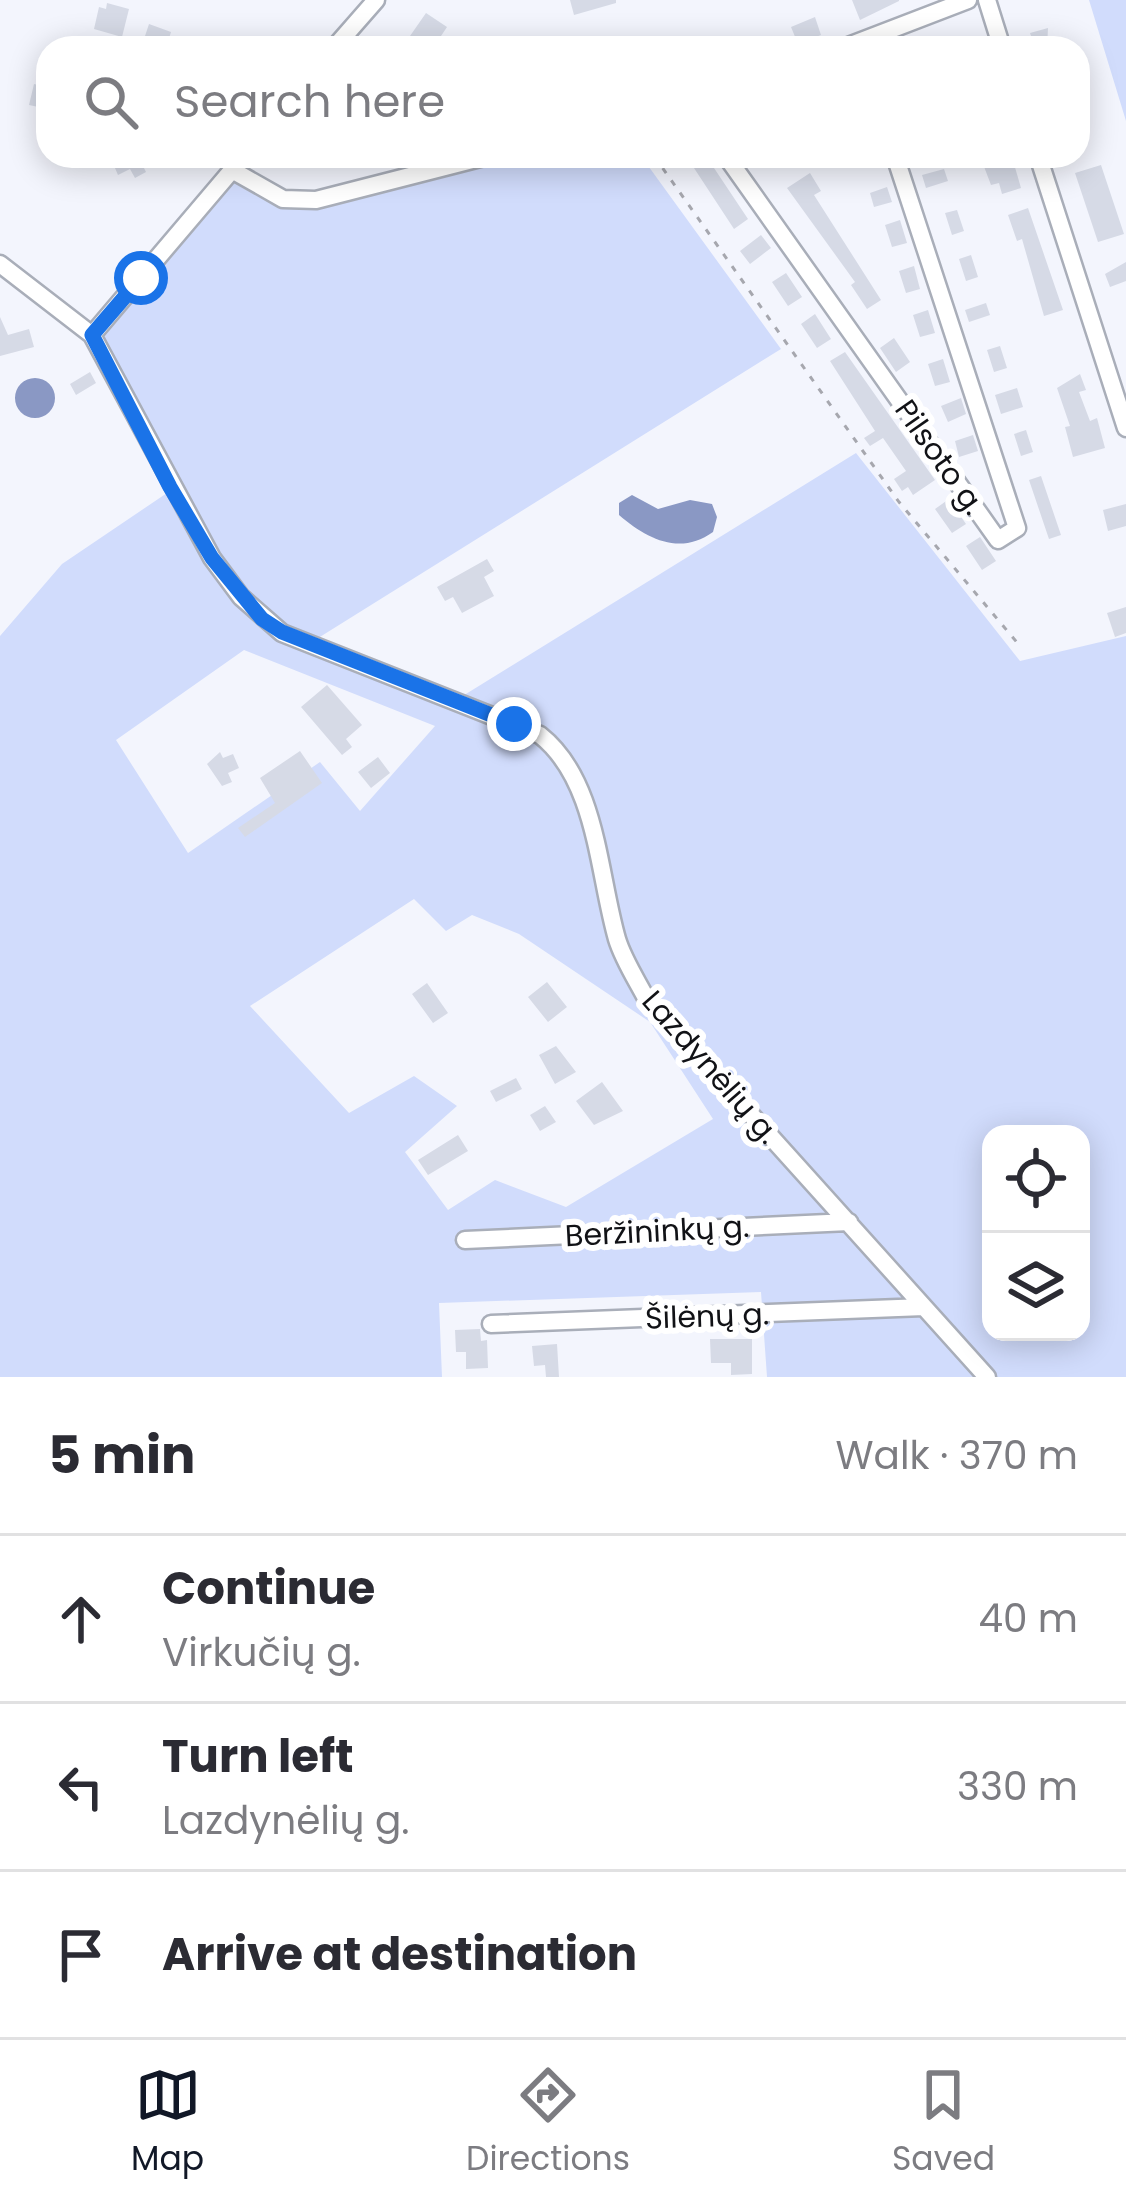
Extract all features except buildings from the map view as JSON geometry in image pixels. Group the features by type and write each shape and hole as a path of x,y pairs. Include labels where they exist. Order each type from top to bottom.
{"street":[{"path":"344,36 376,0"},
{"path":"878,36 968,0"},
{"path":"987,0 998,36"},
{"path":"92,335 234,168"},
{"path":"244,168 283,199 316,200 441,168"},
{"name":"Pilsoto g.","path":"734,168 998,540 1016,528 899,168"},
{"path":"1042,168 1126,428"},
{"name":"Lazdynėlių g.","path":"0,264 92,335 202,540 262,619 282,632 527,729 555,747 577,782 619,945 646,998 986,1377"},
{"name":"Beržininkų g.","path":"466,1240 849,1222"},
{"name":"Šilėnų g.","path":"491,1324 924,1307"}],"path":[{"path":"662,168 898,502 1020,646"}],"shaded area":[{"path":"1089,0 1126,0 1126,121"},
{"path":"467,168 650,168 781,349 315,640 278,619 215,552 164,467 101,342 102,334 234,178 321,206"},
{"path":"35,378 49,384 55,398 49,412 35,418 21,412 15,398 21,384"},
{"path":"856,453 1020,661 1126,636 1126,1377 996,1377 644,982 626,946 574,762 562,746 461,697"},
{"path":"167,493 226,589 268,632 539,743 556,755 576,797 627,978 978,1377 767,1377 761,1292 439,1303 442,1377 0,1377 0,636 62,564","holes":["244,650 435,726 360,811 320,762 188,853 116,740","414,899 446,931 472,915 519,934 650,1022 713,1119 566,1207 495,1180 448,1210 405,1152 457,1106 414,1076 349,1113 250,1006"]},
{"path":"632,495 658,509 690,500 712,504 717,517 713,532 688,543 652,537 619,515 619,503"}],"route":[{"path":"141,278 92,335 170,487 241,597 282,632 514,724"}]}
